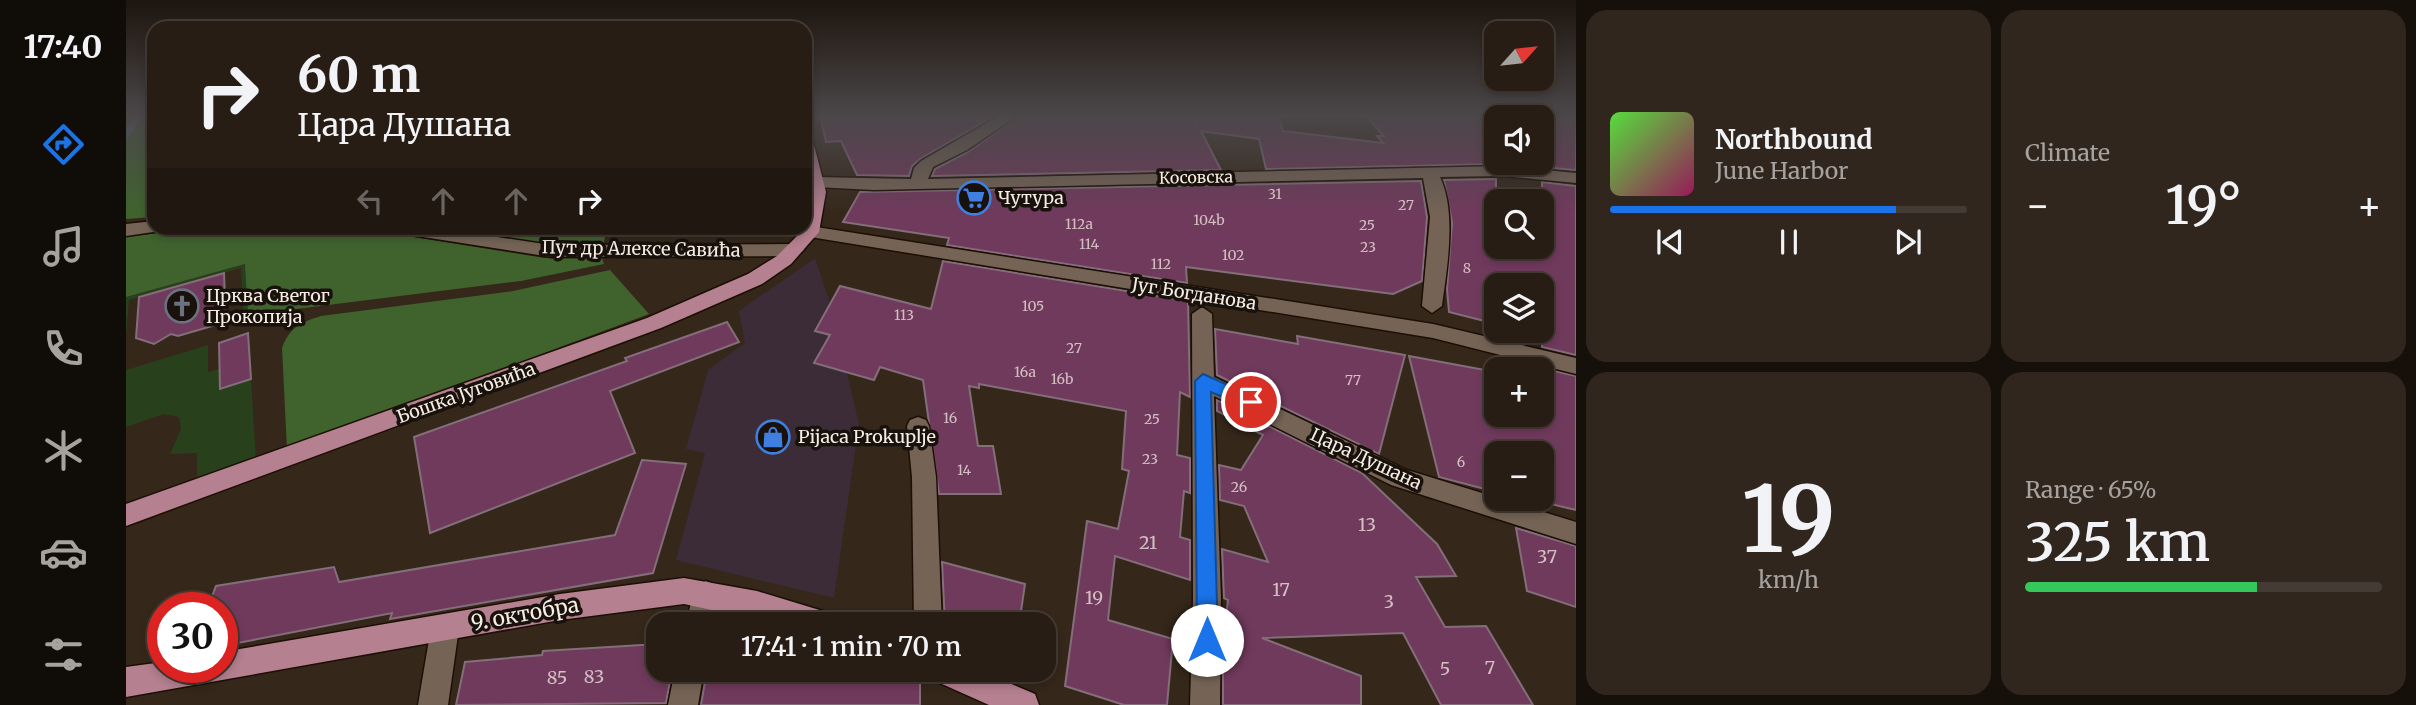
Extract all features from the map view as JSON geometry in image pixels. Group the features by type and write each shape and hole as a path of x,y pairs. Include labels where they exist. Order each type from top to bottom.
{"main road":[{"path":"812,167 816,182 816,211 812,225"},
{"name":"Бошка Југовића","path":"126,515 685,311 755,279 796,250 808,235"},
{"name":"9. октобра","path":"238,664 638,596 684,592 706,594 789,612"},
{"name":"9. октобра","path":"126,682 147,679"},
{"path":"971,682 1024,705"}],"street":[{"path":"919,183 922,168 957,149"},
{"name":"Косовска","path":"816,182 874,185 1503,171 1576,178"},
{"path":"1429,172 1434,177 1438,216 1432,306"},
{"path":"126,230 147,228"},
{"name":"Југ Богданова","path":"812,232 1433,331 1576,366"},
{"name":"Пут др Алексе Савића","path":"449,235 551,251 796,250"},
{"path":"1202,314 1207,599 1205,705"},
{"name":"Цара Душана","path":"1203,381 1400,478 1576,533"},
{"path":"918,426 924,477 928,612"},
{"path":"702,612 706,594"},
{"path":"433,705 445,628"},
{"path":"683,705 688,682"}],"shaded area":[{"name":"Pijaca Prokuplje","path":"815,258 832,309 859,424 834,598 676,560 705,453 686,449 708,370 745,343 739,311"}],"green space":[{"path":"126,149 147,149 147,218 126,219"},
{"path":"147,234 402,235 545,258 601,256 604,264 521,281 248,315 245,264 126,297 126,237"},
{"path":"507,235 606,235 603,247 554,247 503,239"},
{"path":"246,264 248,315 243,315 241,268 129,300 126,336 126,297"},
{"path":"610,270 649,314 287,449 282,348 288,335 302,323 321,316 513,291"},
{"path":"208,345 208,372 219,369 220,389 251,379 256,460 197,480 197,453 170,454 181,429 179,417 164,414 126,427 126,370"}],"building":[{"path":"845,149 937,149 912,166 909,176 857,175"},
{"path":"972,149 1210,149 1221,170 932,176 935,169"},
{"path":"1261,149 1484,149 1484,164 1266,169"},
{"path":"1554,149 1576,149 1576,170 1554,168"},
{"path":"1496,179 1496,189 1484,189 1484,259 1554,259 1554,189 1542,189 1542,182 1576,186 1576,355 1542,347 1542,343 1554,343 1554,273 1484,273 1484,321 1449,312 1447,289 1452,223 1444,180"},
{"path":"1421,181 1427,217 1422,281 1393,294 1186,267 1187,283 947,245 949,238 843,222 860,192"},
{"path":"943,261 1188,301 1190,397 1180,392 1177,455 1190,458 1190,493 1184,491 1180,537 1190,540 1190,580 1115,556 1108,620 1173,639 1167,705 1124,705 1065,686 1087,521 1118,529 1129,471 1122,469 1126,411 979,384 979,388 969,386 978,446 993,446 1001,494 939,494 923,380 880,367 874,380 814,363 830,335 815,331 840,286 931,309"},
{"name":"Црква Светог Прокопија","path":"224,273 226,322 178,336 171,334 154,344 136,338 139,297"},
{"path":"727,322 739,342 610,391 635,453 430,533 414,437 627,361 625,358"},
{"path":"1215,329 1298,344 1297,336 1405,355 1379,454 1217,375"},
{"path":"248,333 251,379 220,389 219,343"},
{"path":"1409,356 1484,370 1484,427 1554,427 1554,371 1576,376 1576,510 1554,505 1554,441 1484,441 1484,489 1439,477"},
{"path":"1217,400 1362,473 1437,544 1456,576 1416,577 1445,627 1486,626 1533,705 1441,705 1403,633 1262,638 1361,676 1361,705 1223,705 1223,640 1228,600 1224,598 1222,549 1268,562 1244,506 1220,500 1219,465 1241,470 1263,435 1217,411"},
{"path":"642,460 686,464 653,573 390,619 392,613 238,643 238,592 214,592 216,586 334,567 339,582 615,535"},
{"path":"1516,528 1576,546 1576,607 1527,591"},
{"path":"942,562 1025,584 1021,612 944,612"},
{"path":"646,645 646,682 670,682 666,703 456,705 465,662 542,655 543,651"},
{"path":"705,682 920,682 920,705 701,705"}],"place":[{"name":"Чутура","path":"974,198"},
{"name":"Црква Светог Прокопија","path":"182,306"},
{"name":"Pijaca Prokuplje","path":"773,437"}],"route":[{"path":"1207,640 1203,381 1251,402"}]}
